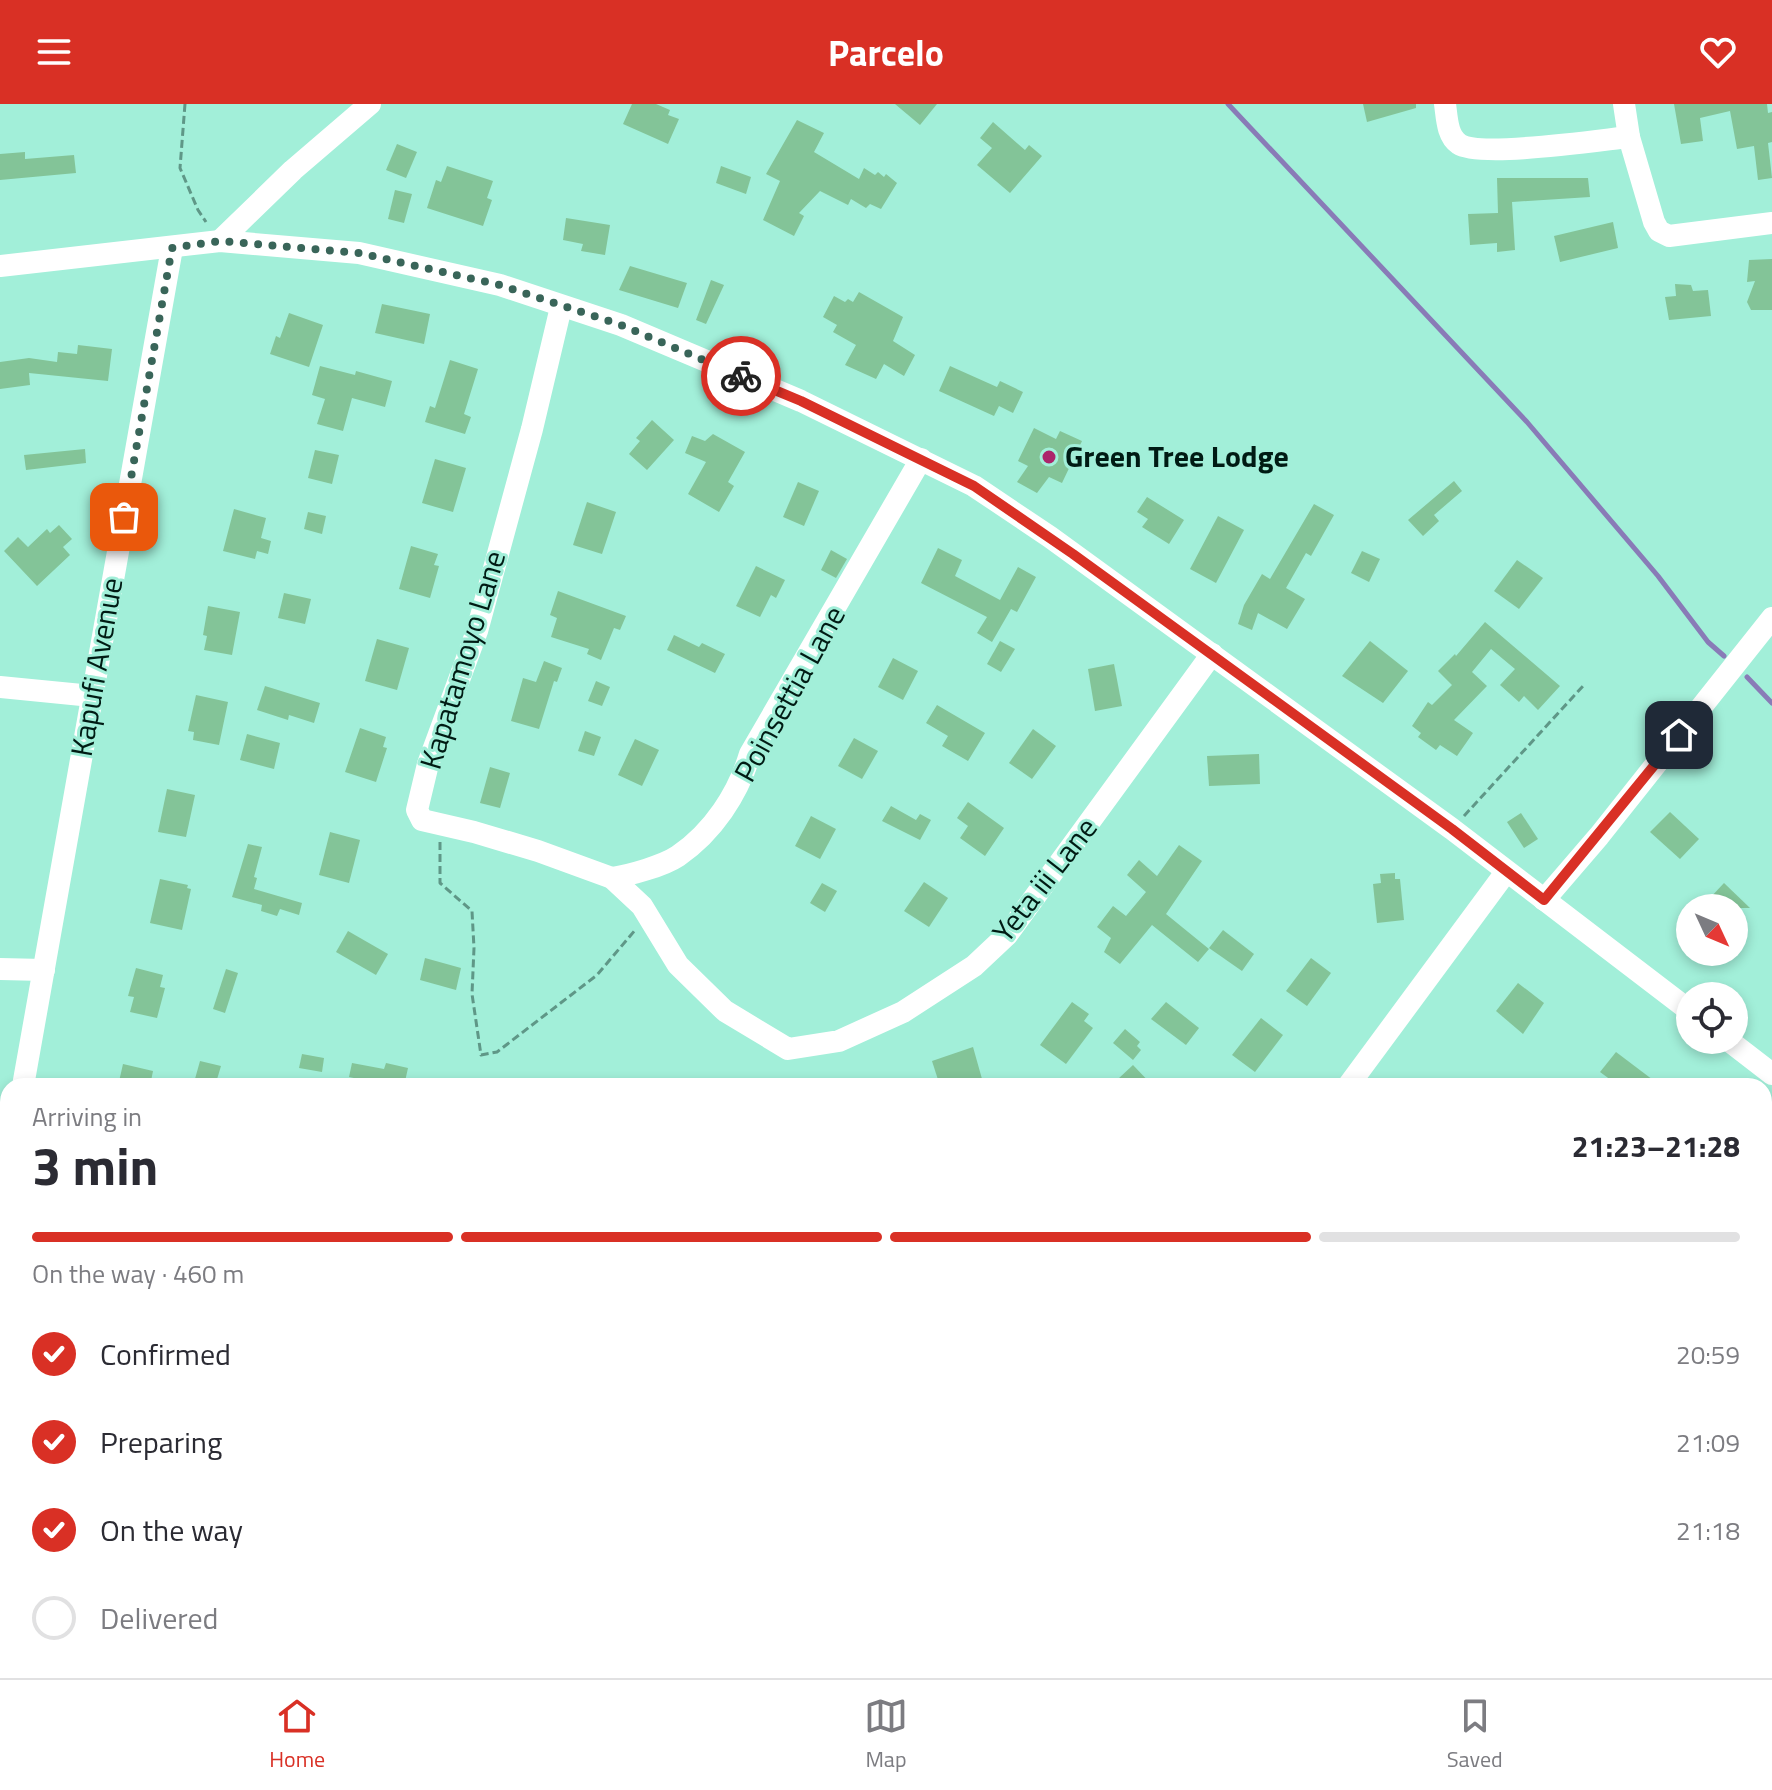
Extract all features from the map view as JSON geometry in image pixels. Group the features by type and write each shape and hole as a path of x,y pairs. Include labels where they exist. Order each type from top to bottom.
{"street":[{"path":"220,241 293,170 370,104"},
{"path":"1445,104 1450,134 1459,144 1471,149 1534,147 1629,137"},
{"path":"1624,104 1629,137 1659,231 1669,236 1772,223"},
{"path":"0,266 220,241 359,253 500,285 621,325 801,401 987,494 1452,829 1676,1000"},
{"name":"Kapufi Avenue","path":"24,1078 172,248"},
{"name":"Kapatamoyo Lane","path":"442,826 422,820 417,810 428,764 477,631 532,429 561,307"},
{"name":"Poinsettia Lane","path":"612,878 676,857 702,834 735,794 750,754 921,459"},
{"path":"1544,900 1599,836 1772,618"},
{"name":"Yeta iii Lane","path":"612,878 642,906 678,965 725,1011 788,1049 839,1041 903,1012 974,966 1007,935 1212,654"},
{"path":"0,687 92,696"},
{"path":"442,826 538,851 612,878"},
{"path":"1354,1078 1506,872"},
{"path":"0,969 44,970"},
{"path":"1746,1054 1772,1074"}],"path":[{"path":"185,104 180,168 198,210 220,241"},
{"path":"1452,829 1583,686"},
{"path":"442,826 440,883 472,911 472,994 481,1055 497,1052 597,975 647,915"}],"building":[{"path":"632,104 656,104 670,110 668,115 679,119 668,144 623,124"},
{"path":"895,104 937,104 920,125"},
{"path":"1363,104 1416,104 1416,108 1367,122"},
{"path":"1674,104 1767,104 1768,113 1772,112 1772,142 1768,143 1772,178 1758,180 1754,146 1737,149 1730,111 1700,118 1703,141 1681,144"},
{"path":"797,120 824,133 814,152 859,179 864,168 875,175 878,172 884,177 886,174 897,183 881,209 870,204 866,208 851,199 848,205 820,191 799,213 804,216 794,236 763,220 780,181 766,174"},
{"path":"993,122 1025,150 1029,145 1042,156 1010,193 977,165 992,148 980,138"},
{"path":"397,144 417,152 406,178 386,170"},
{"path":"25,152 25,159 74,155 76,173 0,180 0,154"},
{"path":"447,166 493,181 487,198 492,200 483,226 427,208 436,180 441,182"},
{"path":"721,166 751,177 746,194 716,183"},
{"path":"1497,178 1588,178 1590,197 1512,202 1515,250 1497,252 1497,243 1470,245 1468,214 1498,213"},
{"path":"395,190 412,194 404,223 388,219"},
{"path":"566,218 610,225 605,255 581,251 583,244 563,240"},
{"path":"1613,222 1618,248 1560,262 1554,236"},
{"path":"1772,259 1772,310 1751,310 1747,302 1755,281 1747,282 1749,260"},
{"path":"630,266 687,283 678,308 619,290"},
{"path":"711,280 724,285 706,324 696,320"},
{"path":"1675,284 1691,285 1693,291 1708,290 1711,316 1669,320 1665,297 1676,296"},
{"path":"859,292 903,317 893,341 915,355 904,376 884,364 876,379 845,365 856,345 833,332 837,325 823,317 834,296 845,302 848,299 853,302"},
{"path":"382,304 430,314 424,344 375,333"},
{"path":"289,313 323,325 309,367 270,354"},
{"path":"78,345 112,349 108,381 29,373 30,385 0,389 0,362 29,358 57,362 58,352 77,354"},
{"path":"450,360 478,369 464,414 471,417 465,434 425,422 430,406 435,408"},
{"path":"320,366 355,375 356,371 392,381 385,407 352,398 343,431 317,424 325,399 312,395"},
{"path":"950,366 997,387 1000,381 1023,392 1013,413 999,406 994,416 939,391"},
{"path":"652,420 674,440 647,470 629,454 640,441 636,438"},
{"path":"1034,428 1056,439 1060,431 1082,441 1062,483 1049,477 1037,493 1017,482 1028,466 1018,461"},
{"path":"713,434 745,452 728,482 734,486 719,512 688,494 706,462 685,453 692,436 705,441"},
{"path":"85,449 86,463 26,470 24,455"},
{"path":"315,450 339,455 332,484 308,478"},
{"path":"435,459 466,468 453,512 422,503"},
{"path":"1454,481 1462,491 1434,515 1439,521 1423,536 1408,520"},
{"path":"798,482 819,491 804,526 783,517"},
{"path":"1147,497 1184,520 1169,544 1142,527 1148,519 1137,512"},
{"path":"587,502 616,512 602,554 573,545"},
{"path":"1314,504 1334,515 1311,556 1306,553 1286,588 1305,599 1287,629 1258,613 1252,630 1238,624 1244,605 1262,574 1270,579"},
{"path":"234,509 266,518 261,538 271,541 268,554 257,551 255,559 223,551"},
{"path":"308,512 326,516 322,534 304,529"},
{"path":"1218,516 1244,530 1216,583 1190,569"},
{"path":"59,525 72,539 63,547 70,555 37,586 4,551 18,537 28,547 47,529 50,533"},
{"path":"411,546 438,554 434,565 439,566 430,598 399,589"},
{"path":"938,548 962,560 955,576 1000,600 1018,567 1036,577 1017,612 1011,609 992,642 977,633 987,617 921,583"},
{"path":"831,550 847,559 836,578 821,570"},
{"path":"1362,551 1380,559 1369,582 1351,573"},
{"path":"1517,560 1543,578 1519,609 1494,591"},
{"path":"756,566 785,580 776,598 771,595 760,617 736,606"},
{"path":"558,591 626,616 620,630 614,628 601,660 587,654 589,649 551,637 557,618 550,615"},
{"path":"284,593 311,599 305,624 278,618"},
{"path":"208,606 240,612 232,655 204,650"},
{"path":"1485,622 1560,686 1538,710 1524,696 1519,702 1500,685 1515,669 1491,649 1472,672 1487,686 1454,720 1473,733 1457,756 1440,745 1436,750 1418,737 1421,733 1412,726 1428,702 1432,705 1452,685 1438,671 1456,656"},
{"path":"674,635 699,647 702,643 725,654 715,673 667,650"},
{"path":"377,639 409,648 397,690 365,681"},
{"path":"1000,641 1015,649 1001,672 987,664"},
{"path":"1370,641 1408,671 1383,703 1342,676"},
{"path":"893,658 918,671 903,700 878,687"},
{"path":"544,661 562,668 557,682 554,681 539,729 511,721 523,678 536,682"},
{"path":"1114,664 1122,706 1095,711 1088,669"},
{"path":"596,681 610,687 602,706 588,701"},
{"path":"265,686 320,703 314,723 289,715 288,720 257,710"},
{"path":"196,695 228,702 219,745 193,740 194,732 188,731"},
{"path":"937,705 985,733 968,761 942,746 948,736 926,723"},
{"path":"360,728 386,737 383,747 387,748 376,782 345,772"},
{"path":"1033,729 1056,746 1032,779 1009,763"},
{"path":"585,731 601,737 594,756 578,751"},
{"path":"247,734 280,743 274,769 240,760"},
{"path":"854,738 878,751 862,779 838,766"},
{"path":"635,739 659,750 642,786 618,775"},
{"path":"1259,754 1260,784 1209,786 1207,756"},
{"path":"490,767 510,773 500,808 480,803"},
{"path":"167,789 195,795 186,837 158,832"},
{"path":"968,802 1004,828 985,856 960,838 968,826 957,818"},
{"path":"891,806 916,820 920,814 931,820 920,840 882,821"},
{"path":"1670,812 1699,839 1680,859 1650,832"},
{"path":"1521,813 1538,839 1524,848 1507,822"},
{"path":"811,816 836,829 820,859 795,846"},
{"path":"330,832 360,840 349,883 319,875"},
{"path":"248,844 262,847 254,889 302,903 299,915 280,909 277,916 261,911 262,905 232,897"},
{"path":"1179,845 1202,861 1166,914 1209,949 1198,962 1152,925 1120,964 1104,952 1111,938 1097,927 1113,906 1126,916 1146,892 1127,875 1139,860 1157,876"},
{"path":"1395,873 1395,879 1400,879 1404,920 1377,923 1373,884 1381,883 1380,874"},
{"path":"160,879 188,885 187,888 191,889 182,930 150,923"},
{"path":"924,882 948,898 929,927 904,911"},
{"path":"822,883 837,891 825,912 810,903"},
{"path":"1724,883 1735,894 1714,894"},
{"path":"1223,930 1254,954 1242,971 1209,948"},
{"path":"348,931 388,954 376,975 336,952"},
{"path":"425,958 461,968 456,990 420,980"},
{"path":"1311,958 1331,973 1307,1006 1286,991"},
{"path":"136,968 163,975 160,987 165,988 157,1018 130,1012 134,997 128,996"},
{"path":"226,969 238,973 225,1013 213,1009"},
{"path":"1518,983 1544,1003 1523,1034 1496,1011"},
{"path":"1072,1002 1089,1014 1084,1021 1093,1028 1066,1064 1040,1045"},
{"path":"1166,1002 1199,1028 1186,1045 1151,1019"},
{"path":"1261,1018 1283,1035 1255,1072 1232,1055"},
{"path":"1125,1029 1140,1042 1137,1046 1141,1050 1133,1060 1113,1043"},
{"path":"973,1047 982,1078 937,1078 932,1061"},
{"path":"1616,1052 1650,1078 1608,1078 1600,1072"},
{"path":"302,1054 324,1058 322,1072 299,1068"},
{"path":"200,1061 221,1066 217,1078 195,1078"},
{"path":"352,1063 384,1069 386,1063 408,1068 406,1078 349,1077"},
{"path":"123,1064 153,1071 152,1078 120,1078"},
{"path":"1133,1065 1145,1078 1119,1078"}],"waterway":[{"path":"1228,104 1527,422 1658,576 1708,642 1724,656"},
{"path":"1747,677 1772,703"}],"way so far":[{"path":"124,517 172,248 220,241 359,253 500,285 621,325 741,376"}],"place":[{"name":"Green Tree Lodge","path":"1049,457"}],"route":[{"path":"741,376 801,401 974,486 1212,654 1544,900 1679,735"}]}
